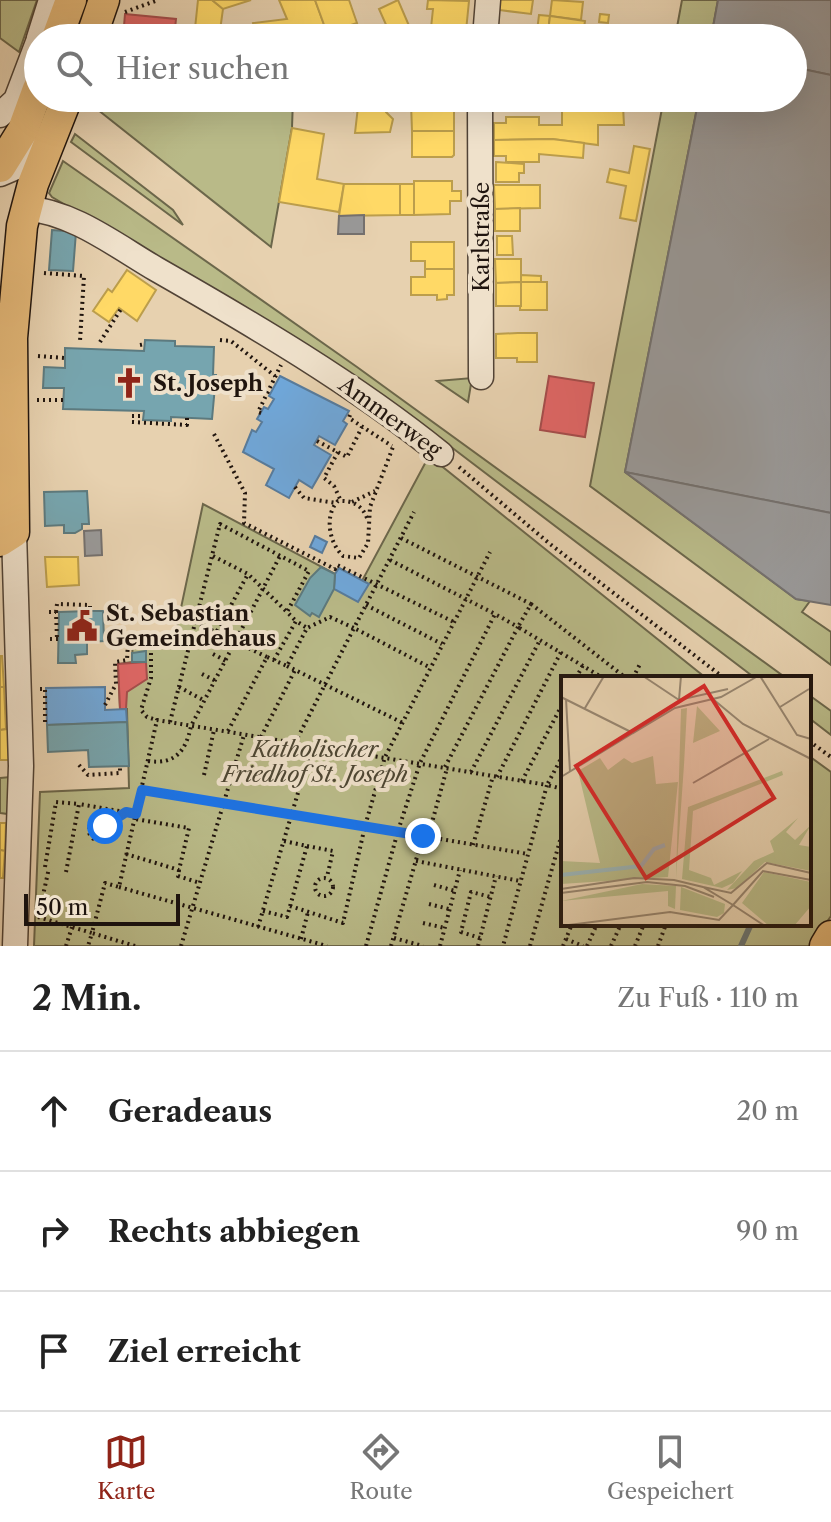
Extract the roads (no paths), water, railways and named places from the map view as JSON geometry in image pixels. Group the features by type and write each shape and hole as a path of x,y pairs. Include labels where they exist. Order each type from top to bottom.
{"main road":[{"path":"53,24 69,1"},
{"path":"101,24 113,7"},
{"path":"0,167 23,130 30,112"},
{"path":"7,537 3,297 29,196 61,112"},
{"path":"825,946 831,936"}],"street":[{"path":"486,24 488,0"},
{"path":"0,115 16,100 24,82"},
{"name":"Karlstraße","path":"480,112 481,377"},
{"path":"0,174 21,165 49,143"},
{"name":"Ammerweg","path":"29,196 289,349 399,420 441,454"},
{"path":"7,537 21,766 15,946"}],"waterway":[{"path":"741,946 750,926"}],"place":[{"name":"St. Joseph","path":"129,383"},
{"name":"St. Sebastian Gemeindehaus","path":"82,626"}],"park label":[{"name":"Katholischer Friedhof St. Joseph","path":"315,762"}]}
